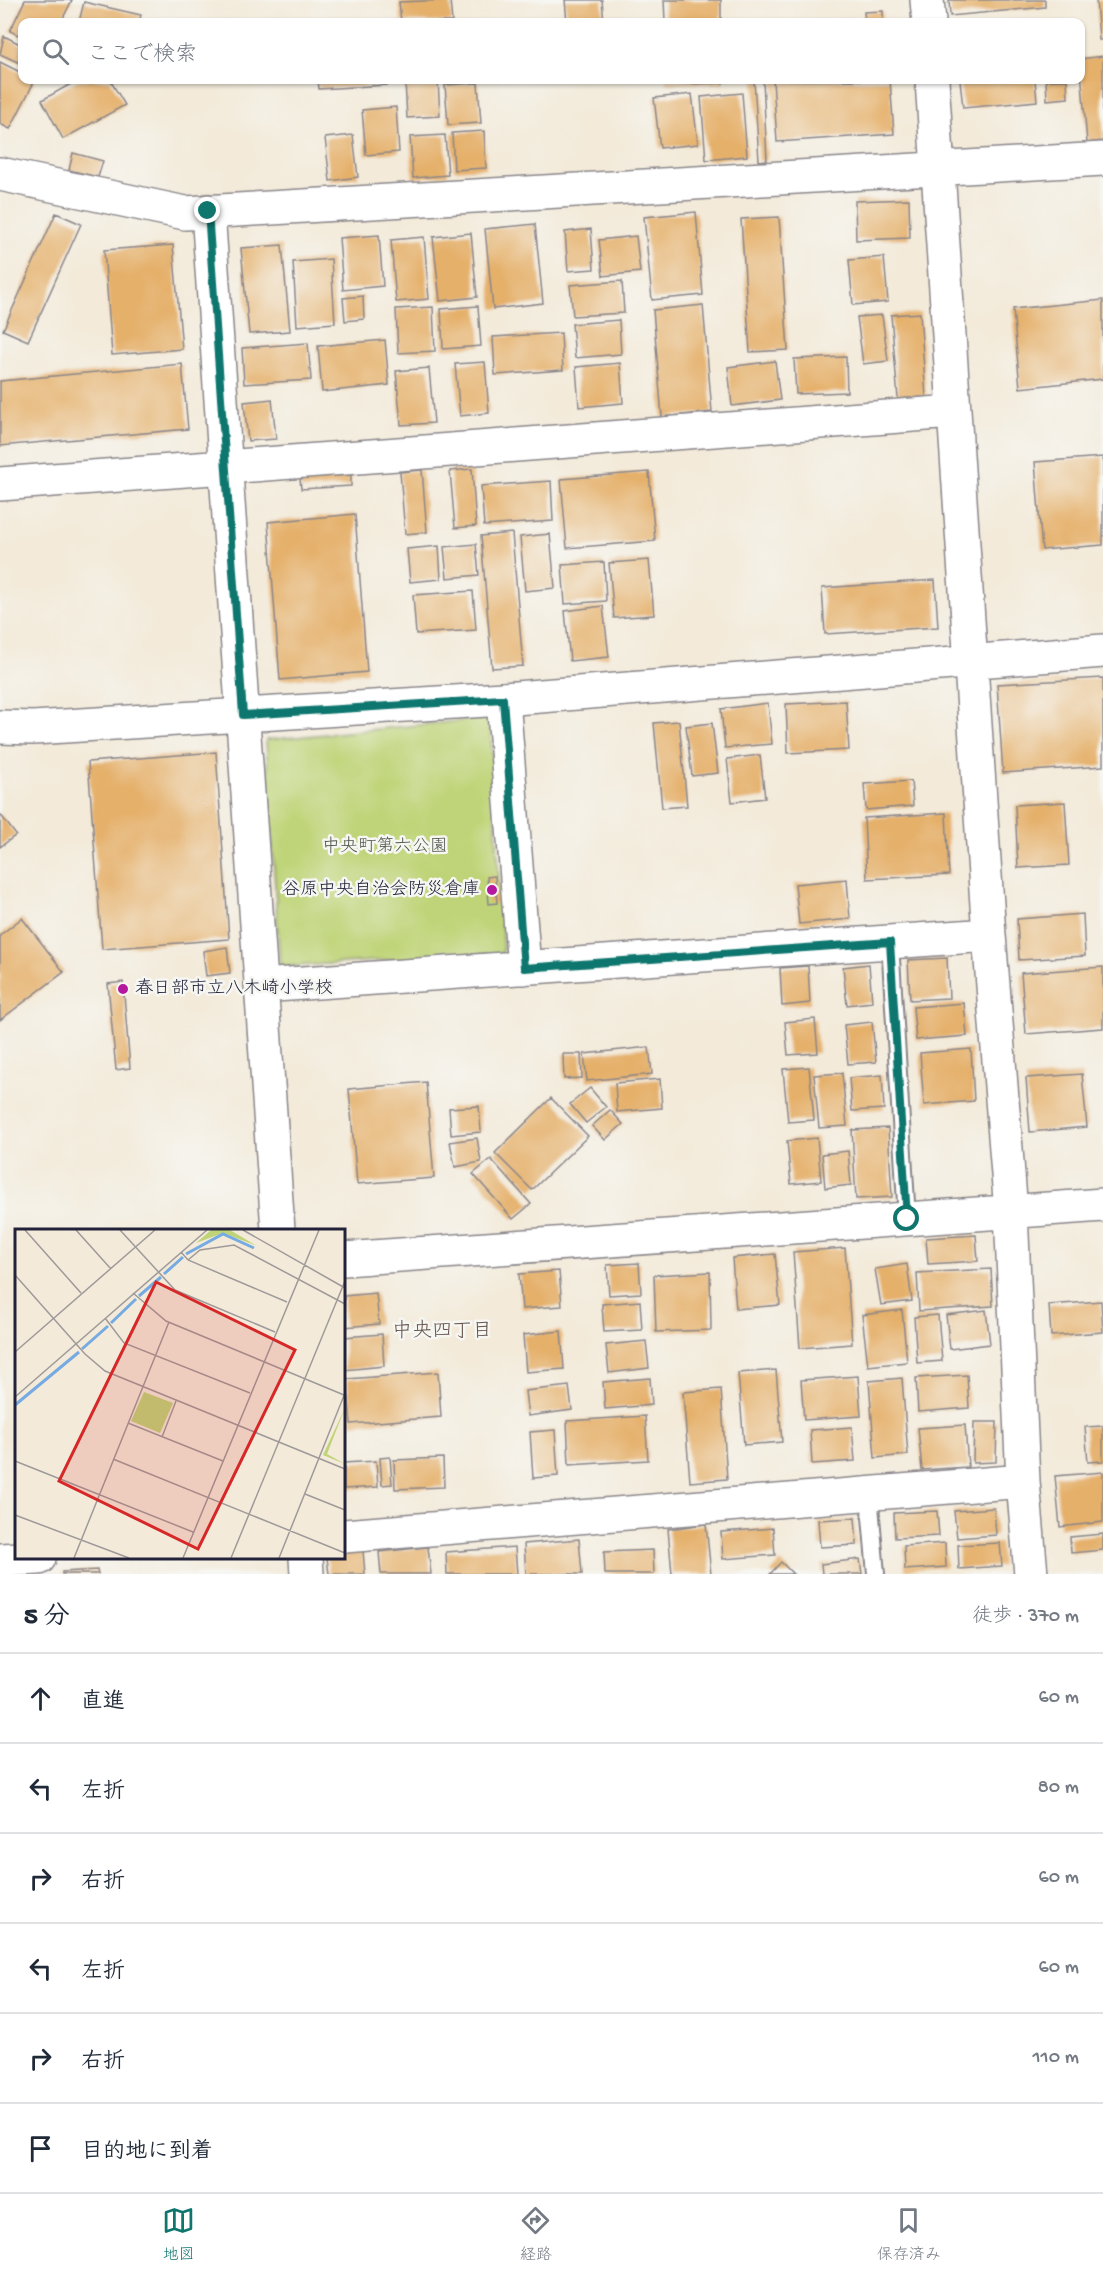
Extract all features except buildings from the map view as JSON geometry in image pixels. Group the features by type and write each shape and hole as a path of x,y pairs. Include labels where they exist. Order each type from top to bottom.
{"street":[{"path":"927,0 928,18"},
{"path":"932,84 937,170 944,217 953,412 972,660 989,935 1011,1212 1023,1396 1023,1481 1031,1574"},
{"path":"0,174 185,213 1089,162"},
{"path":"208,211 278,1229"},
{"path":"0,484 953,412"},
{"path":"0,727 33,728 503,699 1103,651"},
{"path":"503,699 524,968"},
{"path":"261,986 989,935"},
{"path":"345,1259 1103,1205"},
{"path":"345,1536 1023,1481"},
{"path":"0,1560 15,1559"},
{"path":"306,1559 307,1574"}],"lane":[{"path":"890,942 907,1219"},
{"path":"869,1494 876,1574"}],"green space":[{"name":"中央町第六公園","path":"490,718 503,953 280,967 266,740"}],"place":[{"name":"谷原中央自治会防災倉庫","path":"492,890"},
{"name":"春日部市立八木崎小学校","path":"123,989"}],"district":[{"name":"中央四丁目","path":"442,1332"}],"route":[{"path":"208,211 243,715 503,699 524,968 890,942 907,1219"}]}
